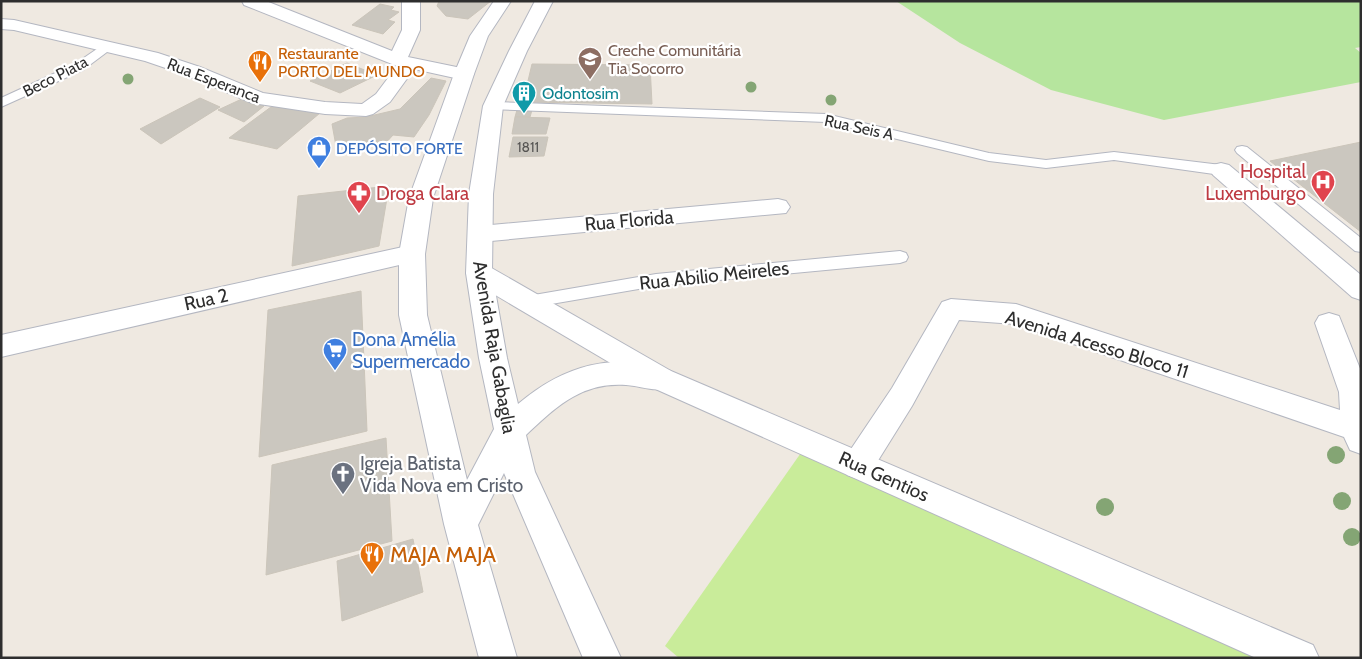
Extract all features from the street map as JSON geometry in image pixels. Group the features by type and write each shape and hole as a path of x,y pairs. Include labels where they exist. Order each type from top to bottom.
{"street":[{"path":"250,1 407,63 468,63"},
{"name":"Rua Esperanca","path":"1,24 14,25 151,57 193,71 259,99 325,108 366,110 383,98 407,63 411,1"},
{"path":"498,658 461,524 413,315 412,254 421,198 468,63 479,36 502,1"},
{"name":"Avenida Raja Gabaglia","path":"544,1 518,50 493,106 481,194 479,273 509,431 519,472 602,658"},
{"path":"1221,170 1361,290"},
{"name":"Rua Florida","path":"480,234 778,207"},
{"name":"Rua 2","path":"1,346 412,254"},
{"name":"Rua Gentios","path":"479,273 660,379 1300,658"},
{"name":"Avenida Acesso Bloco 11","path":"858,465 902,397 951,309 1016,314 1359,434 1358,393 1329,323"},
{"path":"461,524 509,431 546,397 571,383 598,374 626,373 660,379"}],"lane":[{"name":"Beco Piata","path":"1,103 80,67 107,46"},
{"name":"Rua Seis A","path":"493,106 826,118 989,156 1046,164 1114,156 1221,170"},
{"path":"1242,150 1361,247"},
{"name":"Rua Abilio Meireles","path":"528,302 656,280 900,257"}],"green space":[{"path":"896,1 1361,1 1361,47 1355,48 1361,53 1361,82 1164,120 1051,90 960,43"},
{"path":"810,440 1262,658 679,658 665,646"}],"building":[{"path":"439,1 491,1 468,19 446,16 437,6"},
{"path":"380,4 394,7 391,10 399,12 388,20 395,22 383,34 352,25"},
{"path":"347,63 377,75 340,93 310,81"},
{"name":"Creche Comunitária Tia Socorro","path":"532,64 650,65 652,104 523,102"},
{"path":"431,78 446,81 429,115 414,137 393,135 384,145 336,146 332,124 347,118 366,117 400,109"},
{"path":"246,97 264,106 244,122 218,110"},
{"path":"200,98 220,107 161,144 140,129"},
{"path":"275,104 320,113 277,149 229,138"},
{"name":"Odontosim","path":"517,110 532,110 530,117 515,117"},
{"path":"515,117 550,118 546,134 512,134"},
{"path":"513,137 548,137 544,156 509,157"},
{"path":"1361,142 1361,232 1270,161"},
{"path":"389,186 379,246 292,266 298,196"},
{"path":"361,291 367,431 259,457 268,310"},
{"path":"386,438 392,541 266,575 272,465"},
{"path":"413,539 423,592 342,621 337,561"}],"place":[{"name":"Creche Comunitária Tia Socorro","path":"590,80"},
{"name":"Restaurante PORTO DEL MUNDO","path":"260,83"},
{"name":"Odontosim","path":"524,114"},
{"name":"DEPÓSITO FORTE","path":"319,169"},
{"name":"Hospital Luxemburgo","path":"1323,203"},
{"name":"Droga Clara","path":"359,214"},
{"name":"Dona Amélia Supermercado","path":"335,371"},
{"name":"Igreja Batista Vida Nova em Cristo","path":"343,495"},
{"name":"MAJA MAJA","path":"372,575"}]}
